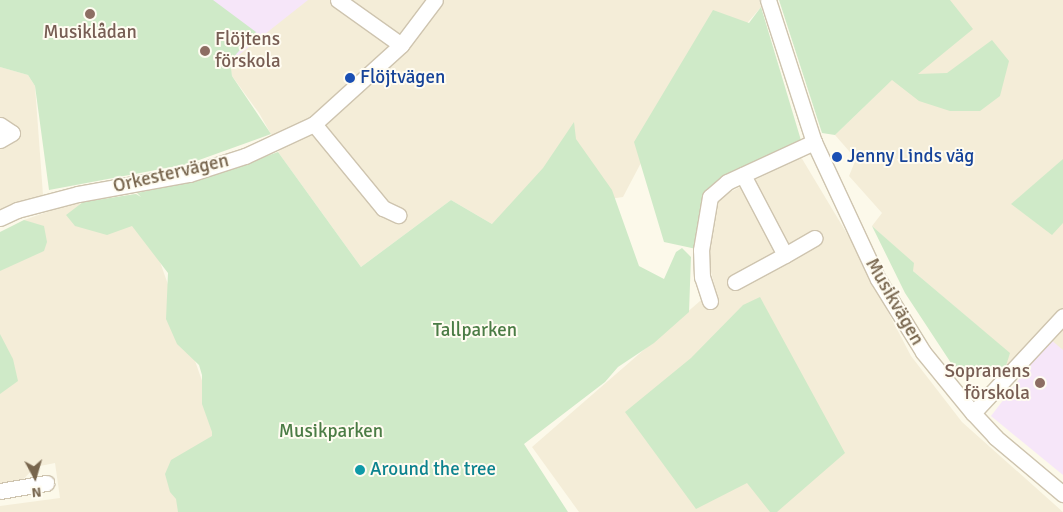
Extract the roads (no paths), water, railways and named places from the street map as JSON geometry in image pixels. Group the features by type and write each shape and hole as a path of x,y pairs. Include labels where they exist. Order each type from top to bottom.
{"street":[{"path":"338,0 401,45"},
{"name":"Orkestervägen","path":"0,218 16,210 78,194 190,174 246,156 314,124 401,45 435,0"},
{"path":"710,301 702,276 701,250 707,204 718,188 814,142 768,0"},
{"path":"314,124 382,208 398,215"},
{"path":"0,125 12,133 0,140"},
{"name":"Musikvägen","path":"814,142 878,278 923,352 995,437 1063,494"},
{"path":"743,175 784,255"},
{"path":"735,282 814,238"},
{"path":"973,413 1063,316"},
{"path":"0,491 46,483"}],"place":[{"name":"Musiklådan","path":"90,14"},
{"name":"Flöjtens förskola","path":"205,51"},
{"name":"Flöjtvägen","path":"350,78"},
{"name":"Jenny Linds väg","path":"837,157"},
{"name":"Sopranens förskola","path":"1040,383"},
{"name":"Around the tree","path":"360,470"}],"park label":[{"name":"Tallparken","path":"475,331"},
{"name":"Musikparken","path":"331,432"}]}
